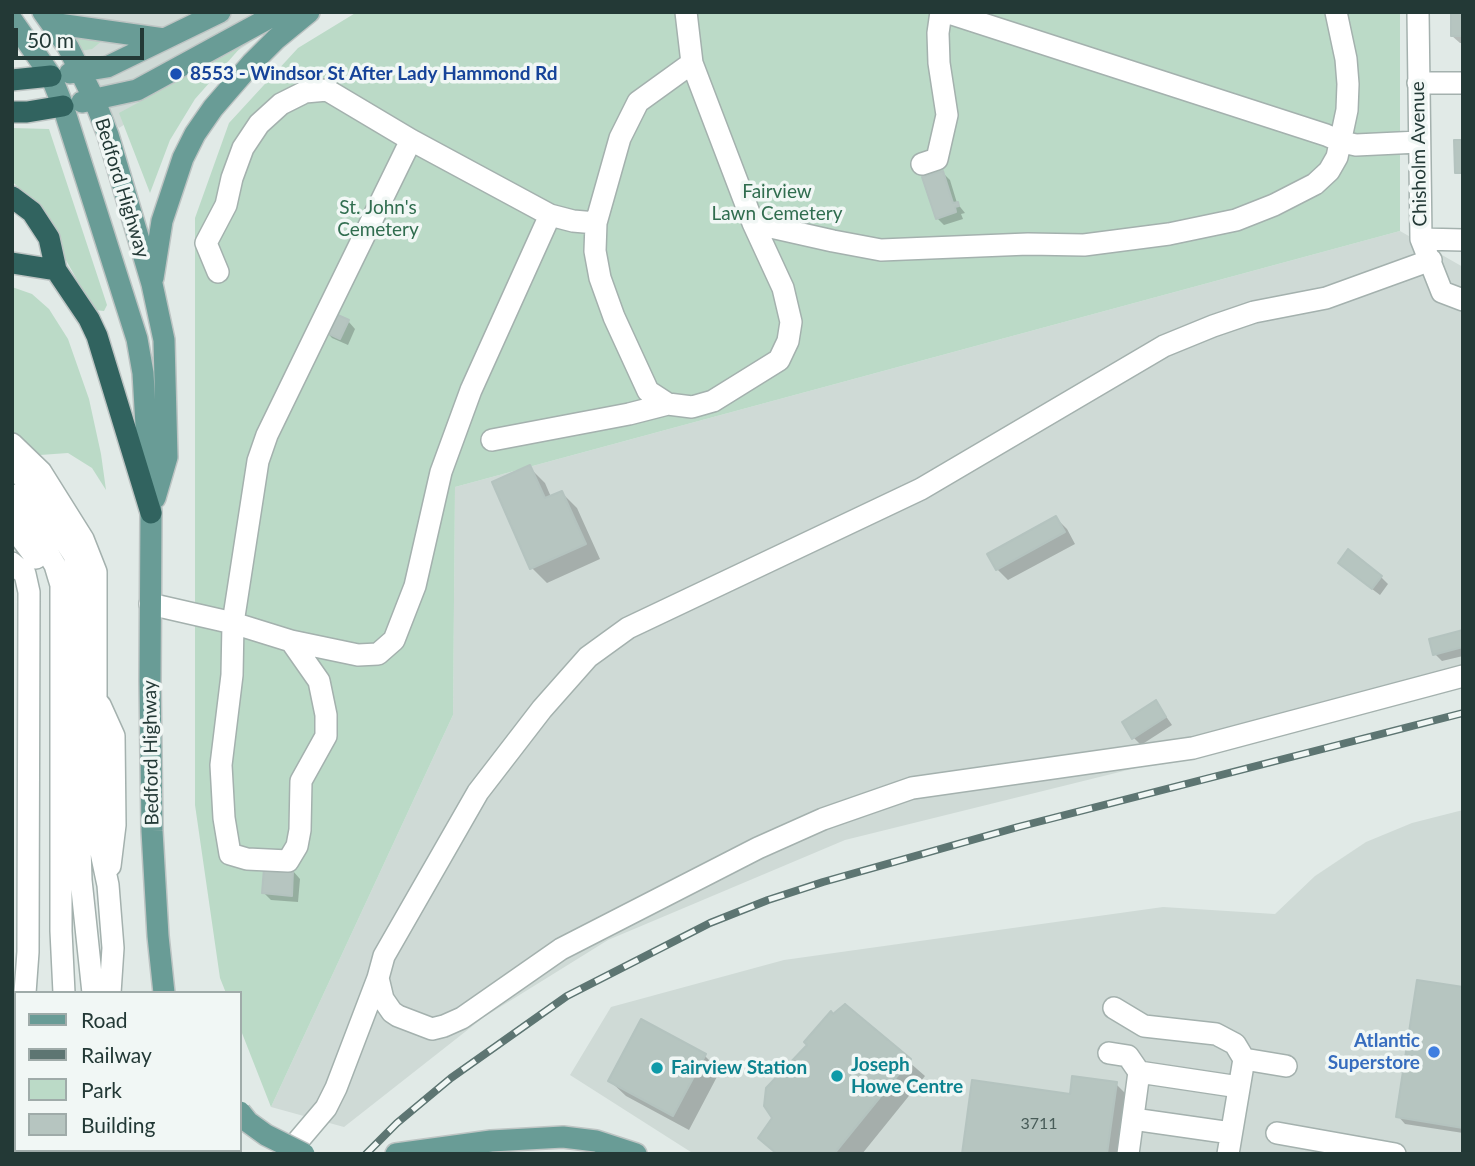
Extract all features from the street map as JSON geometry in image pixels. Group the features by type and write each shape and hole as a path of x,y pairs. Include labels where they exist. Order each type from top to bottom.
{"highway":[{"path":"12,80 51,76"},
{"path":"12,112 27,113 63,106"},
{"path":"12,197 32,212 49,238 57,270 97,336 150,513"},
{"path":"12,263 57,270"}],"main road":[{"path":"51,76 107,67 220,12"},
{"path":"63,106 137,90 280,12"},
{"path":"152,284 162,221 183,158 195,134 213,108 252,64 276,39 309,12"},
{"path":"47,18 164,39"},
{"name":"Bedford Highway","path":"47,18 81,71 108,135 152,284 164,340 167,457 150,513"},
{"name":"Bedford Highway","path":"12,20 51,76 63,106 137,339 143,373 150,513 152,831 164,991"},
{"path":"242,1114 266,1135 301,1147"},
{"path":"396,1154 513,1139 563,1137 596,1141 636,1154"}],"street":[{"path":"492,440 668,404 692,407 713,401 779,360 788,341 791,323 783,288 753,223 692,63 686,12"},
{"path":"922,164 937,159 947,115 939,63 938,33 943,12 1342,142 1356,145 1419,142"},
{"path":"753,223 881,250 1028,244 1084,245 1169,234 1236,220 1274,205 1315,184 1333,164 1342,142 1348,84 1346,59 1336,12"},
{"name":"Chisholm Avenue","path":"1418,12 1420,239 1431,260 1442,292 1463,300"},
{"path":"668,404 648,391 614,317 600,278 595,251 596,223 621,138 638,102 692,63"},
{"path":"1418,83 1463,83"},
{"path":"218,272 206,243 226,205 232,177 243,148 259,124 281,104 305,92 327,90 411,141 550,215 596,223"},
{"path":"291,641 319,681 326,715 326,736 301,781 300,830 297,846 288,861 247,859 230,854 224,818 221,765 232,675 233,623 258,461 308,350 411,141"},
{"path":"150,604 358,656 378,654 394,640 415,586 440,472 471,390 550,215"},
{"path":"1420,239 1463,240"},
{"path":"301,1147 336,1088 384,956 478,792 542,709 588,657 628,628 922,489 1164,346 1254,312 1326,298 1431,260"},
{"path":"12,444 41,472 90,553 96,572 96,780 99,844 107,885 113,947 123,991"},
{"path":"12,461 74,555 82,583 80,845 93,991"},
{"path":"12,478 70,572 70,890 78,991"},
{"path":"12,495 55,565 61,585 61,932 64,991"},
{"path":"12,526 43,568 50,592 50,991"},
{"path":"12,563 25,574 29,592 29,952 25,991"},
{"path":"360,1026 379,1012 392,1012 432,1028 444,1027 462,1018 561,949 758,848 877,798 937,782 1193,748 1463,676"},
{"path":"110,991 113,947"},
{"path":"29,952 36,991"},
{"path":"378,978 383,999 392,1012"},
{"path":"1114,1008 1144,1026 1216,1034 1235,1044 1244,1059 1230,1143 1133,1119"},
{"path":"1109,1053 1128,1056 1139,1072 1128,1154"},
{"path":"1244,1059 1286,1066"},
{"path":"1139,1072 1240,1087"},
{"path":"1277,1133 1395,1154"}],"shaded area":[{"path":"45,12 297,12 119,128"},
{"path":"1400,231 1463,267 1463,687 845,840 608,940 484,1017 344,1127 271,1107 453,715 455,487"},
{"path":"1463,810 1463,1154 694,1154 570,1075 611,1007 784,960 1163,907 1275,914 1315,876 1366,842 1412,823"}],"green space":[{"path":"357,12 1400,12 1400,231 455,487 453,715 271,1107 242,1033 242,991 225,991 220,978 195,805 195,218 229,123 298,48"},
{"path":"68,31 103,40 92,49 80,51"},
{"path":"241,47 195,99 170,140 150,193 119,113"},
{"path":"12,128 49,129 107,305 104,311 94,310 35,205 12,181"},
{"path":"12,287 32,294 49,309 68,339 89,399 106,490 92,468 68,453 26,456 12,435"}],"building":[{"path":"1451,12 1463,12 1463,36 1451,36"},
{"path":"1454,140 1463,140 1463,173 1455,173"},
{"path":"943,171 953,203 958,202 959,206 955,207 956,212 936,219 922,177"},
{"path":"331,312 349,320 340,339 323,331"},
{"path":"530,465 545,498 562,491 586,544 530,569 492,482"},
{"path":"1056,516 1065,532 996,570 987,554"},
{"path":"1348,549 1382,576 1372,589 1338,563"},
{"path":"1463,630 1463,647 1433,655 1429,639"},
{"path":"1156,700 1166,717 1132,739 1122,722"},
{"path":"264,868 293,870 292,896 262,893"},
{"name":"Atlantic Superstore","path":"1417,980 1463,987 1463,1128 1396,1117"},
{"name":"Joseph Howe Centre","path":"845,1004 911,1059 834,1154 777,1154 758,1138 772,1118 764,1106 766,1088 807,1045 804,1042 831,1011 833,1014"},
{"name":"Fairview Station","path":"641,1019 706,1054 673,1116 608,1081"},
{"path":"1072,1076 1117,1082 1107,1154 962,1154 972,1080 1070,1094"}],"railway":[{"path":"366,1154 397,1123 451,1078 567,996 710,923 823,882 1018,827 1463,713"}],"place":[{"name":"8553 - Windsor St After Lady Hammond Rd","path":"176,74"},
{"name":"Atlantic Superstore","path":"1434,1052"},
{"name":"Fairview Station","path":"657,1068"},
{"name":"Joseph Howe Centre","path":"837,1076"}],"park label":[{"name":"Fairview Lawn Cemetery","path":"777,203"},
{"name":"St. John's Cemetery","path":"378,219"}]}
